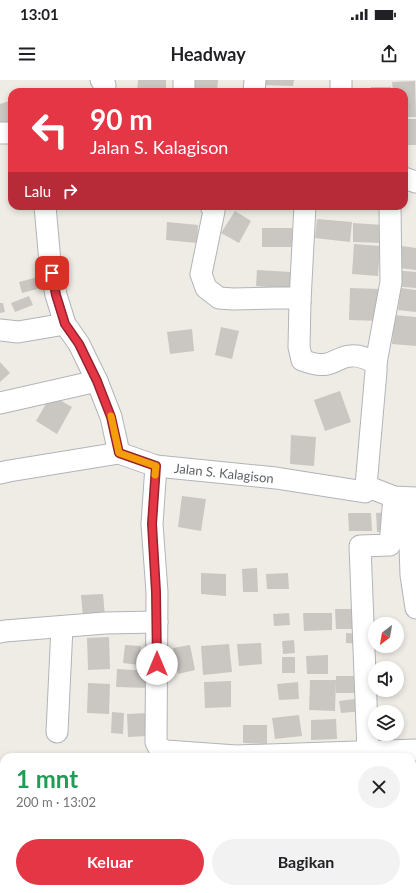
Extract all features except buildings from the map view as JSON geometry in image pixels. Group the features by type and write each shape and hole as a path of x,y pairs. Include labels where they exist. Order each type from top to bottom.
{"street":[{"path":"0,473 119,453 111,417 97,381 79,344 65,324 56,295 50,262 45,210"},
{"path":"213,210 201,274 206,288 219,298 276,298 300,300"},
{"path":"305,210 299,347 302,360 313,364 326,364 343,357 352,356 365,358 376,363"},
{"path":"390,210 391,282 376,363 366,486 408,498"},
{"path":"0,330 18,332 65,324"},
{"path":"0,403 97,381"},
{"name":"Jalan S. Kalagison","path":"119,453 156,466 276,478 365,492 366,486"},
{"path":"156,466 152,524 157,622 156,742 159,748 166,751 194,753"},
{"path":"408,498 411,575 416,608"},
{"path":"368,746 360,546 390,545 408,498"},
{"path":"0,632 105,623 157,622"},
{"path":"57,732 62,627"},
{"path":"276,753 368,746 416,750"}],"slow traffic":[{"path":"111,416 119,453 156,466 155,475"}],"route":[{"path":"52,273 56,295 65,324 79,344 97,381 111,417 119,453 156,466 152,524 156,592 157,664"}]}
